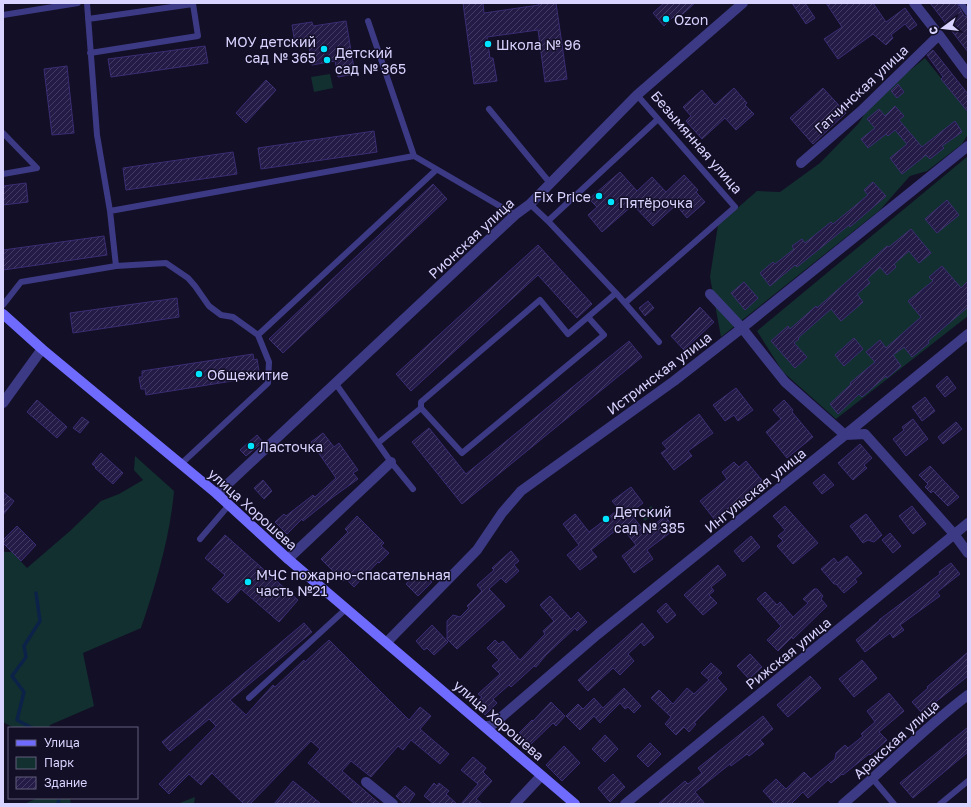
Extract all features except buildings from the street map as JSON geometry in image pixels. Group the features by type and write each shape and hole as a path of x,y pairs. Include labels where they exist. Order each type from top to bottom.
{"main road":[{"name":"улица Хорошева","path":"3,314 42,349 218,494 288,558 575,804"}],"street":[{"name":"Рионская улица","path":"218,494 514,215 530,204 638,95 743,3"},
{"path":"914,3 968,74"},
{"name":"Гатчинская улица","path":"801,163 861,111 938,35"},
{"name":"Истринская улица","path":"387,642 477,550 502,512 521,491 674,381 968,146"},
{"path":"710,294 742,328 785,382 845,435 865,434 954,534 968,553"},
{"name":"Ингульская улица","path":"485,726 491,726 598,634 968,334"},
{"path":"3,403 42,349"},
{"path":"288,558 391,462"},
{"name":"Рижская улица","path":"625,804 968,523"},
{"name":"Аракская улица","path":"843,804 873,779 951,708 968,695"},
{"path":"515,804 541,776"},
{"path":"366,782 393,804"}],"lane":[{"path":"3,15 78,3"},
{"path":"87,3 96,135 110,211 116,266"},
{"path":"961,3 968,13"},
{"path":"88,19 194,4 198,36 90,53"},
{"path":"368,21 414,156 514,215"},
{"name":"Безымянная улица","path":"625,303 735,207 638,95"},
{"path":"489,109 550,183"},
{"path":"548,221 658,119"},
{"path":"3,133 37,168 3,174"},
{"path":"110,211 414,156"},
{"path":"258,335 436,170"},
{"path":"530,204 616,293 659,342"},
{"path":"3,305 21,282 116,266 166,263 188,278 209,306 221,315 233,317 258,335 269,362 268,383 181,464"},
{"path":"588,317 604,335 462,453 421,408 421,402 540,300 568,334 616,293"},
{"path":"336,384 391,462 413,489"},
{"path":"378,443 421,408"},
{"path":"200,539 229,505"},
{"path":"249,698 346,608"},
{"path":"873,779 894,804"},
{"path":"940,804 968,781"}],"green space":[{"path":"925,58 968,112 968,134 962,144 927,171 910,176 880,210 721,337 710,277 718,225 757,191 780,192 820,163 858,124 875,99"},
{"path":"330,74 333,88 314,92 311,77"},
{"path":"968,156 968,316 836,419 783,372 757,331"},
{"path":"135,456 174,491 162,560 141,628 83,653 94,706 50,725 49,727 12,727 3,722 3,552 12,552 27,568 70,531 101,501 119,494 143,480 134,470"},
{"path":"651,506 657,512 645,521 640,515"},
{"path":"195,797 194,804 177,804"},
{"path":"36,799 70,799 71,804 24,804"}],"waterway":[{"path":"30,727 17,720 24,692 12,676 26,657 24,646 40,621 36,593"},
{"path":"58,804 59,799"}],"place":[{"name":"Ozon","path":"666,19"},
{"name":"Школа № 96","path":"488,44"},
{"name":"МОУ детский сад № 365","path":"324,49"},
{"name":"Детский сад № 365","path":"327,60"},
{"name":"Fix Price","path":"599,196"},
{"name":"Пятёрочка","path":"611,202"},
{"name":"Общежитие","path":"199,374"},
{"name":"Ласточка","path":"251,446"},
{"name":"Детский сад № 385","path":"606,519"},
{"name":"МЧС пожарно-спасательная часть №21","path":"248,582"}]}
